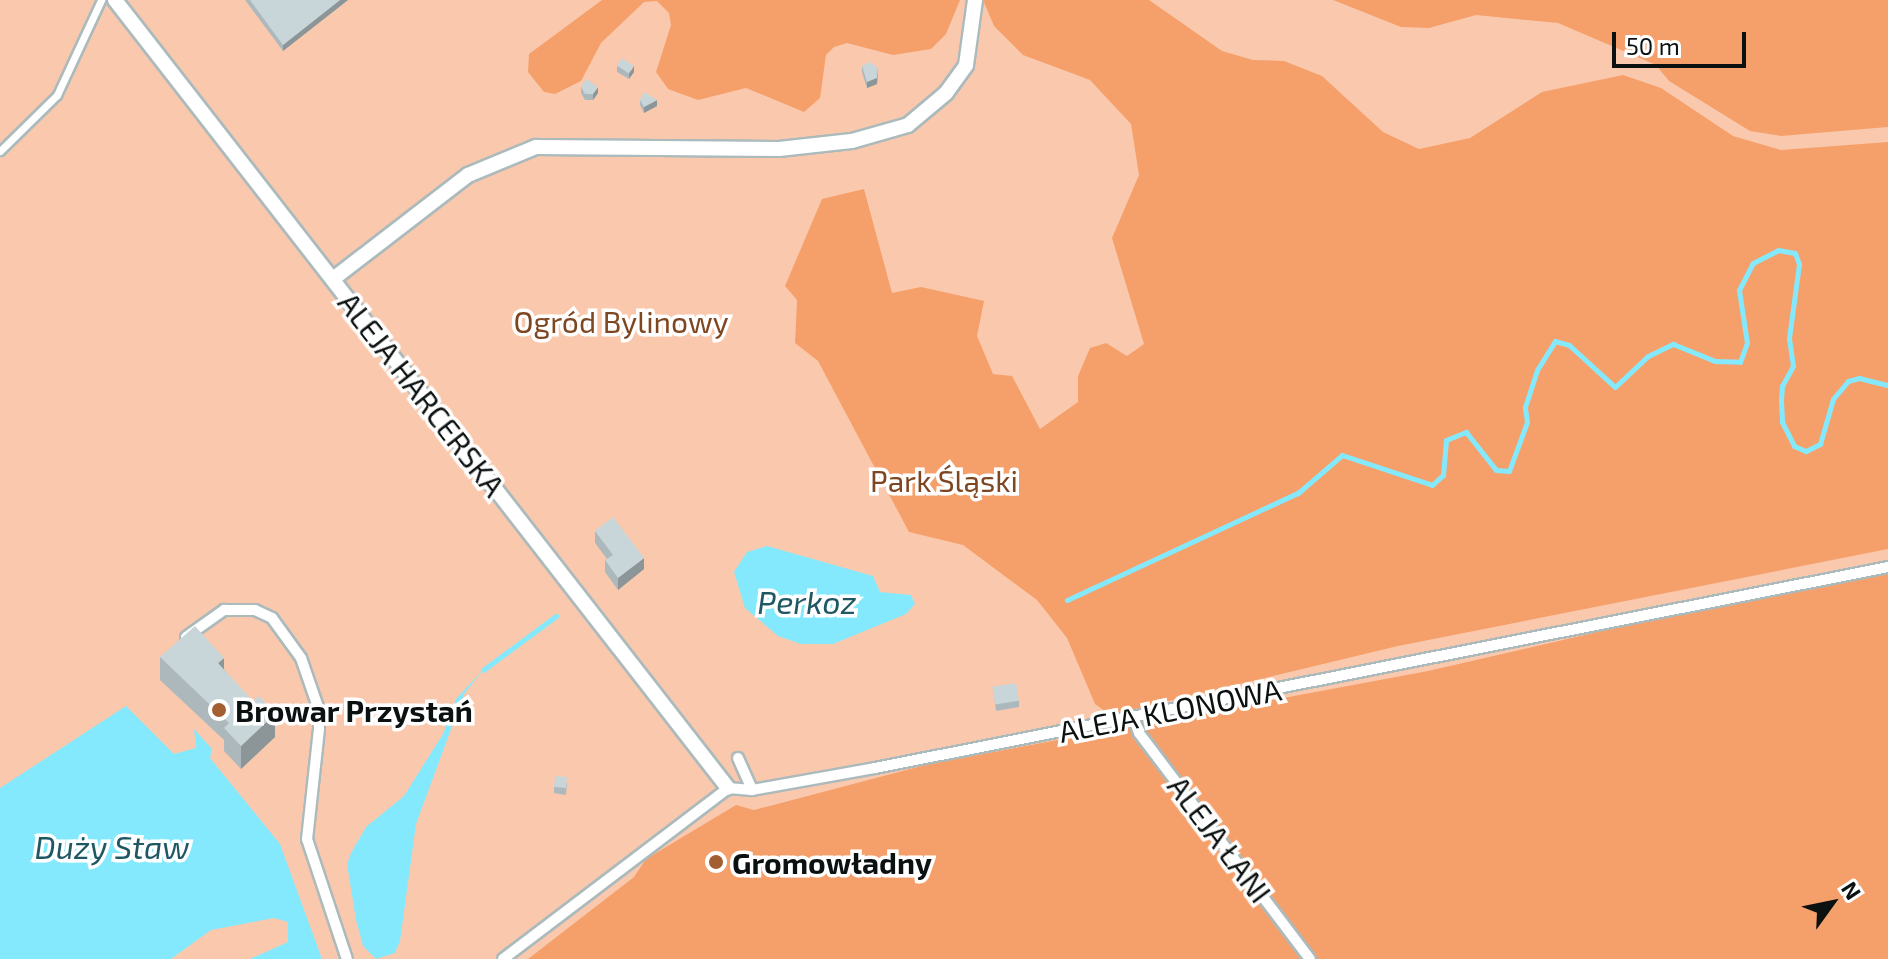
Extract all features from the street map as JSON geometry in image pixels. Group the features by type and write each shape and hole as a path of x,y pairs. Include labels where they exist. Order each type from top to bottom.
{"street":[{"name":"ALEJA HARCERSKA","path":"115,0 728,788"},
{"path":"333,279 468,175 536,147 816,147 908,125 946,93 966,65 975,0"},
{"name":"ALEJA KLONOWA","path":"728,788 752,790 1888,567"},
{"path":"178,644 209,618 239,607 272,618 301,658 319,710 307,839 347,959"},
{"name":"ALEJA ŁANI","path":"1133,717 1139,733 1310,959"},
{"path":"738,758 752,790"},
{"path":"503,959 728,788"}],"lane":[{"path":"0,151 57,95 101,0"}],"green space":[{"name":"Park Śląski","path":"0,0 1888,0 1888,959 0,959"},
{"path":"602,0 960,0 946,34 931,49 893,55 847,43 834,47 826,55 820,98 804,112 746,88 698,100 668,89 656,72 671,25 669,13 657,1 644,2 601,43 581,81 555,94 544,92 528,72 529,54"},
{"path":"983,0 1149,0 1222,51 1253,60 1284,61 1322,76 1383,132 1419,149 1470,138 1542,92 1623,75 1661,88 1733,136 1781,150 1888,142 1888,549 1398,646 1110,715 1095,704 1067,638 1037,600 963,545 909,532 818,361 795,343 797,300 785,286 822,199 864,189 892,293 921,287 984,301 977,336 993,374 1012,376 1040,429 1078,402 1078,376 1090,348 1106,343 1127,356 1144,344 1112,238 1139,175 1131,124 1090,80 1023,55 994,26"},
{"path":"1333,0 1888,0 1888,127 1781,136 1750,131 1669,81 1656,65 1558,23 1476,15 1429,28 1401,27"},
{"path":"1888,574 1888,959 528,959 634,877 646,859 736,805 754,810 929,764 1428,671 1645,621"}],"water":[{"name":"Perkoz","path":"767,546 873,576 880,592 911,595 915,604 906,614 833,644 801,644 778,636 745,608 734,572 747,552"},
{"path":"483,670 464,694 416,824 400,941 395,953 376,959 363,946 356,920 347,864 351,853 366,827 404,796 443,734 456,699"},
{"name":"Duży Staw","path":"126,706 174,754 196,748 194,729 212,749 210,758 280,844 322,959 250,959 288,942 288,922 274,918 211,930 171,959 0,959 0,788"}],"building":[{"path":"250,0 340,0 283,45"},
{"path":"622,58 634,66 629,73 617,65"},
{"path":"870,62 878,68 877,78 867,82 862,66"},
{"path":"586,79 598,87 593,94 585,94 581,87"},
{"path":"644,92 657,100 644,107 640,100"},
{"path":"613,517 644,558 618,578 605,560 613,555 595,531"},
{"path":"195,626 224,658 218,663 253,701 259,696 275,714 241,746 224,728 229,723 160,657"},
{"path":"1016,683 1019,701 995,705 992,687"},
{"path":"555,776 567,777 566,788 554,787"}],"waterway":[{"path":"1067,600 1298,493 1342,455 1432,485 1443,475 1446,440 1466,432 1496,470 1509,471 1527,422 1525,407 1537,370 1555,341 1569,345 1615,387 1648,356 1673,344 1715,361 1740,362 1747,343 1739,290 1753,263 1778,250 1795,253 1799,264 1789,338 1793,366 1782,386 1781,401 1782,422 1794,446 1806,451 1820,444 1833,399 1848,381 1859,378 1888,385"},
{"path":"483,670 556,616"}],"place":[{"name":"Browar Przystań","path":"219,710"},
{"name":"Gromowładny","path":"716,862"}],"park label":[{"name":"Ogród Bylinowy","path":"621,321"}]}
